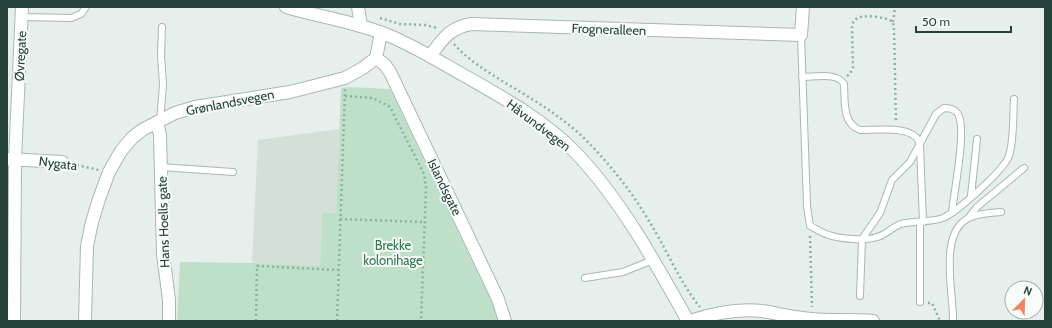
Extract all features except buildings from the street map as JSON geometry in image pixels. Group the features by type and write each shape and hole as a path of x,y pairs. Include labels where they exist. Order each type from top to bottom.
{"street":[{"name":"Håvundvegen","path":"286,7 361,26 381,33 430,56 496,93 554,133 576,153 613,199 645,246 689,321"},
{"path":"358,7 361,26"},
{"path":"801,36 803,7"},
{"name":"Øvregate","path":"14,321 10,294 11,159 22,12"},
{"name":"Frogneralleen","path":"430,56 446,35 461,26 471,24 801,36"},
{"path":"376,58 381,33"},
{"name":"Grønlandsvegen","path":"85,321 87,246 92,222 109,172 121,151 132,138 142,130 175,113 195,107 290,92 345,78 363,68 376,58"},
{"name":"Islandsgate","path":"376,58 390,72 498,299 505,321"},
{"name":"Hans Hoells gate","path":"158,122 160,135 163,254 169,300 169,321"},
{"name":"Nygata","path":"11,159 62,162"},
{"path":"689,321 707,315 745,310 813,320 856,319 873,321"}],"lane":[{"path":"22,12 71,18 81,14 86,7"},
{"path":"158,122 163,85 161,55 162,27"},
{"path":"801,36 807,206 810,226 830,236 862,239 876,238 907,222 921,222 944,217 952,212 991,179 1004,165 1009,156 1014,98"},
{"path":"802,77 832,76 842,80 844,84 847,115 854,128 860,130 905,131 913,134 917,138 920,145 920,302"},
{"path":"860,296 862,239 880,213 892,180 910,162 936,114 944,108 949,108 958,113 962,133 952,212"},
{"path":"971,196 977,139"},
{"path":"161,166 233,172"},
{"path":"953,321 949,280 950,247 954,234 959,226 977,207 1024,168"},
{"path":"969,217 982,213 1001,212"},
{"path":"585,278 623,272 653,260"}],"path":[{"path":"895,7 893,22 896,130"},
{"path":"378,17 400,24 436,27 446,35"},
{"path":"842,80 850,74 853,68 852,25 855,19 860,17 882,17 893,22"},
{"path":"337,321 345,78"},
{"path":"345,96 373,98 390,107 424,174 426,188 421,321"},
{"name":"Nygata","path":"62,162 109,172"},
{"path":"340,219 424,222"},
{"path":"810,226 813,320"},
{"path":"256,321 258,266 338,270"},
{"path":"920,302 932,303 940,321"}],"shaded area":[{"path":"339,129 336,213 322,213 320,266 252,263 258,140"}],"green space":[{"name":"Brekke kolonihage","path":"341,88 390,89 498,315 499,321 177,321 180,262 320,266 322,213 336,213"}]}
